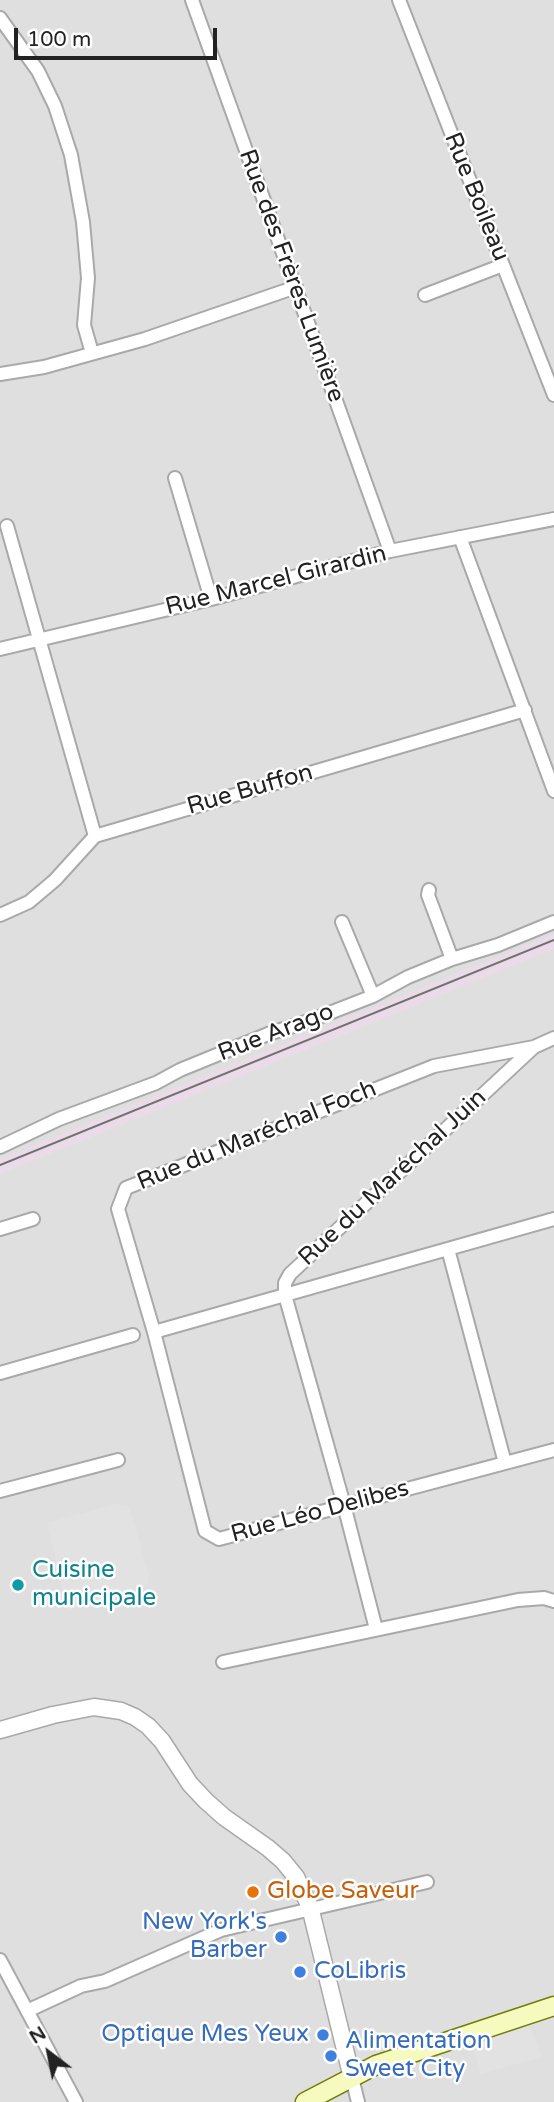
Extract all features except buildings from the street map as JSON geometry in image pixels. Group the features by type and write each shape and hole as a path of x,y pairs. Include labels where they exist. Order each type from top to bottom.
{"main road":[{"path":"305,2102 376,2065 554,2006"}],"street":[{"name":"Rue des Frères Lumière","path":"192,0 390,551"},
{"name":"Rue Boileau","path":"399,0 554,395"},
{"path":"0,18 38,71 55,106 71,155 83,222 88,278 84,325 92,354"},
{"path":"425,295 503,265"},
{"path":"0,374 44,367 145,339 296,287"},
{"path":"175,478 211,599"},
{"name":"Rue Marcel Girardin","path":"0,649 211,599 390,551 554,519"},
{"path":"0,915 29,902 55,880 95,836 7,526"},
{"path":"460,537 554,791"},
{"name":"Rue Buffon","path":"95,836 525,710"},
{"path":"429,890 428,895 452,959"},
{"path":"342,922 373,996"},
{"name":"Rue Arago","path":"0,1147 59,1119 156,1083 180,1070 268,1034 373,996 408,977 452,959 498,945 554,922"},
{"name":"Rue du Maréchal Juin","path":"154,1332 285,1295 285,1283 290,1274 534,1047 554,1038"},
{"name":"Rue du Maréchal Foch","path":"154,1332 118,1209 126,1188 434,1066 534,1047"},
{"path":"0,1229 33,1219"},
{"path":"376,1629 285,1295 554,1219"},
{"path":"448,1250 505,1463"},
{"name":"Rue Léo Delibes","path":"154,1332 205,1531 219,1539 554,1450"},
{"path":"0,1373 133,1335"},
{"path":"0,1491 118,1460"},
{"path":"223,1661 518,1600 544,1598 554,1601"},
{"path":"0,1730 94,1707 107,1708 135,1717 162,1741 206,1801 283,1861 296,1877 310,1907 358,2102"},
{"path":"27,2011 81,1986 105,1982 220,1930 427,1882"},
{"path":"0,1960 76,2102"}],"shaded area":[{"path":"0,0 554,0 554,2102 0,2102"},
{"path":"554,934 554,949 0,1174 0,1159"},
{"path":"115,1504 127,1505 130,1509 149,1574 148,1584 140,1592 68,1610 47,1523"},
{"path":"529,2024 542,2057 480,2074 472,2043"}],"tram line":[{"path":"0,1165 554,940"}],"place":[{"name":"Cuisine municipale","path":"18,1585"},
{"name":"Globe Saveur","path":"253,1892"},
{"name":"New York's Barber","path":"281,1937"},
{"name":"CoLibris","path":"300,1972"},
{"name":"Optique Mes Yeux","path":"323,2035"},
{"name":"Alimentation Sweet City","path":"331,2056"}]}
